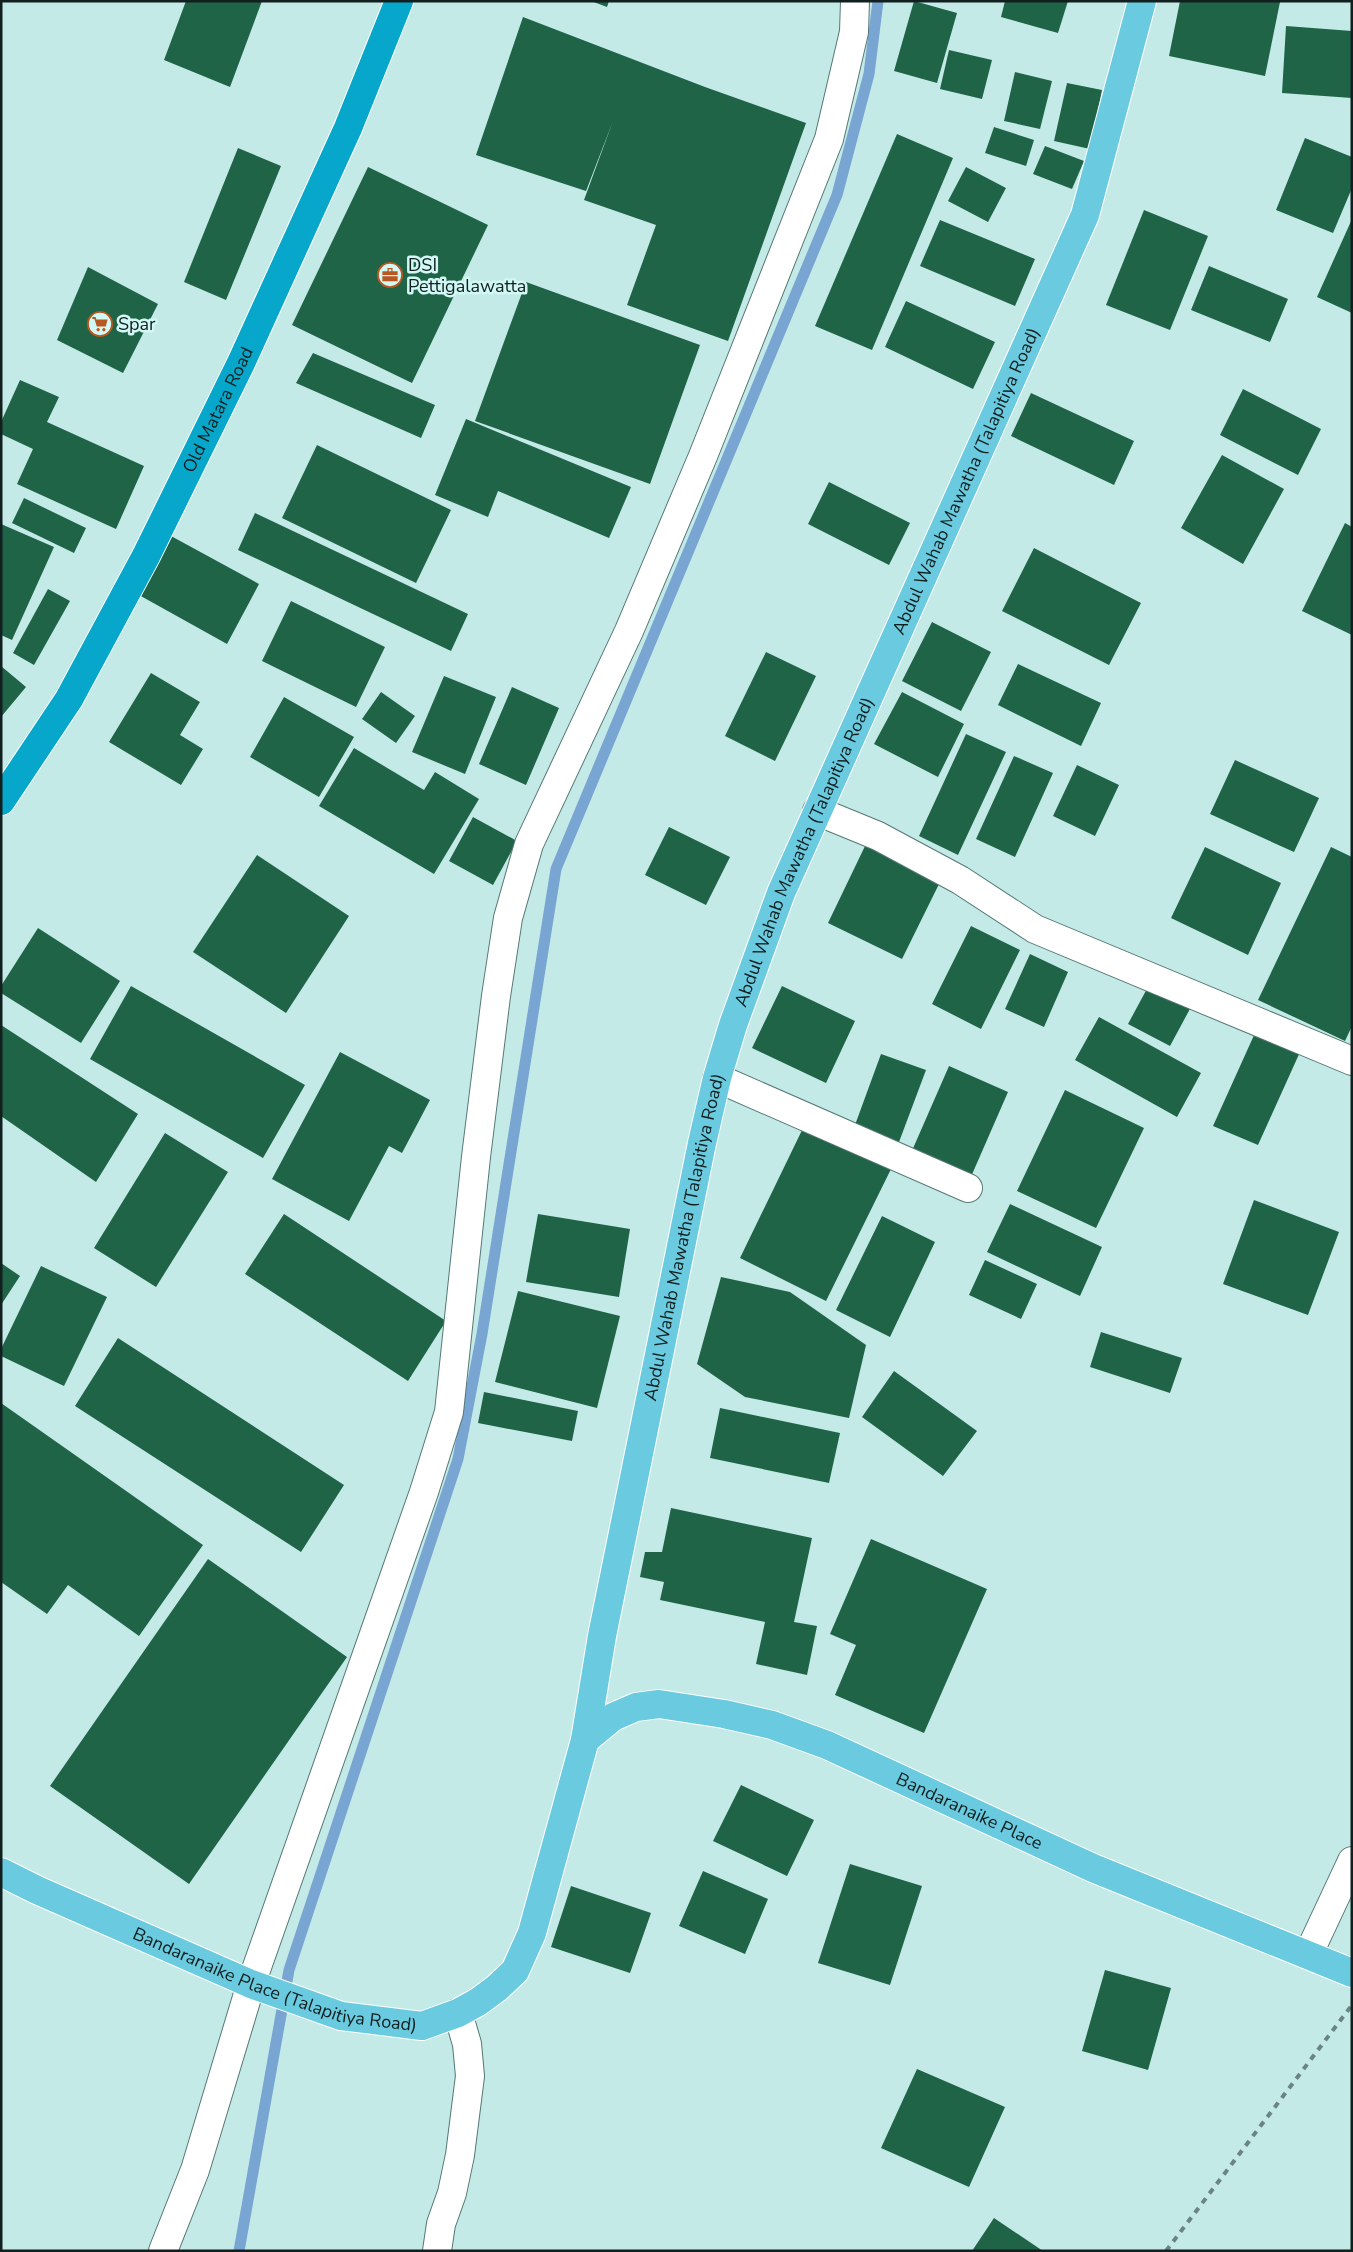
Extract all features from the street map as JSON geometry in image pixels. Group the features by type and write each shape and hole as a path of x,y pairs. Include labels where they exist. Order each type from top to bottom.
{"highway":[{"name":"Old Matara Road","path":"4,794 68,699 146,556 241,363 329,172 399,1"}],"main road":[{"name":"Abdul Wahab Mawatha (Talapitiya Road)","path":"585,1740 613,1582 717,1078 756,958 781,893 1085,215 1142,1"},
{"name":"Bandaranaike Place","path":"585,1740 613,1717 636,1707 659,1704 724,1714 772,1725 827,1745 1093,1868 1352,1973"},
{"name":"Bandaranaike Place (Talapitiya Road)","path":"1,1872 37,1890 259,1987 341,2016 422,2026 458,2013 498,1988 514,1971 532,1932 543,1898 585,1740"}],"street":[{"path":"163,2251 195,2170 259,1987 450,1412 475,1167 496,996 508,918 529,844 629,631 703,456 829,139 854,32 855,1"},
{"path":"817,811 878,836 960,880 1035,929 1352,1061"},
{"path":"717,1078 968,1188"},
{"path":"1308,1955 1352,1861"},
{"path":"437,2251 441,2224 452,2193 460,2155 470,2076 467,2044 458,2013"}],"building":[{"path":"186,1 262,1 230,87 164,60"},
{"path":"591,1 609,1 607,7"},
{"path":"914,1 957,13 937,83 894,71"},
{"path":"1005,1 1068,1 1058,33 1001,17"},
{"path":"1180,1 1280,2 1265,76 1169,56"},
{"path":"523,17 705,87 806,123 728,341 627,305 656,225 584,200 613,121 586,191 476,155"},
{"path":"1286,26 1352,31 1352,98 1282,93"},
{"path":"949,50 992,60 982,99 940,89"},
{"path":"1015,72 1052,81 1040,129 1004,121"},
{"path":"1067,83 1102,90 1090,149 1054,141"},
{"path":"994,127 1034,140 1026,166 985,153"},
{"path":"897,134 953,158 872,350 815,326"},
{"path":"1305,138 1352,157 1352,188 1333,233 1276,210"},
{"path":"1045,146 1084,161 1072,189 1033,174"},
{"path":"238,148 281,166 226,300 184,282"},
{"name":"DSI Pettigalawatta","path":"368,167 488,225 412,383 292,325"},
{"path":"966,167 1006,188 988,222 948,201"},
{"path":"1144,210 1208,236 1170,330 1106,305"},
{"path":"1352,219 1352,313 1317,297"},
{"path":"940,220 1035,259 1015,306 920,266"},
{"path":"1209,266 1288,299 1270,342 1191,310"},
{"path":"88,267 158,304 123,373 57,340"},
{"path":"526,282 700,345 650,484 475,421"},
{"path":"906,301 995,342 973,389 885,347"},
{"path":"313,353 435,405 421,438 296,383"},
{"path":"20,380 59,397 47,422 144,466 116,529 17,484 33,449 1,434 1,422"},
{"path":"1243,389 1321,429 1298,475 1220,435"},
{"path":"1031,393 1134,441 1114,485 1011,436"},
{"path":"466,419 631,487 609,538 498,491 488,517 435,495"},
{"path":"317,445 451,510 416,583 282,518"},
{"path":"1222,455 1284,489 1243,564 1181,528"},
{"path":"829,482 910,523 889,565 808,524"},
{"path":"24,498 86,528 74,553 12,523"},
{"path":"255,513 468,614 451,651 238,550"},
{"path":"1345,523 1352,527 1352,635 1302,611"},
{"path":"1,524 54,547 12,640 1,635"},
{"path":"171,536 259,584 227,644 139,595"},
{"path":"1034,548 1141,603 1109,665 1002,611"},
{"path":"48,589 70,601 34,665 13,653"},
{"path":"291,601 385,647 356,707 262,661"},
{"path":"932,622 991,652 961,711 902,681"},
{"path":"766,652 816,676 775,761 725,736"},
{"path":"1018,664 1101,703 1081,746 998,705"},
{"path":"1,666 26,687 1,717"},
{"path":"151,673 200,702 180,735 203,749 181,785 109,742"},
{"path":"444,676 496,697 465,774 412,752"},
{"path":"512,687 559,708 526,785 479,764"},
{"path":"381,692 415,716 396,743 362,719"},
{"path":"902,692 964,724 938,777 874,744"},
{"path":"284,697 354,737 319,797 250,757"},
{"path":"966,734 1006,752 958,855 919,836"},
{"path":"354,748 424,790 435,772 479,799 434,874 319,806"},
{"path":"1014,756 1053,773 1015,857 976,839"},
{"path":"1235,760 1319,798 1294,852 1210,814"},
{"path":"1077,765 1119,785 1095,836 1053,816"},
{"path":"473,817 517,841 493,885 449,861"},
{"path":"669,827 730,857 706,905 645,875"},
{"path":"866,844 941,880 902,959 828,923"},
{"path":"1205,847 1281,883 1248,955 1171,918"},
{"path":"1331,847 1352,857 1352,1026 1345,1041 1258,1000"},
{"path":"257,855 349,916 286,1013 193,952"},
{"path":"971,926 1020,950 981,1029 932,1004"},
{"path":"38,928 120,981 81,1043 1,993 1,986"},
{"path":"1030,954 1068,972 1044,1027 1005,1009"},
{"path":"1149,985 1191,1007 1170,1046 1128,1024"},
{"path":"131,986 305,1085 263,1158 90,1059"},
{"path":"782,986 855,1021 826,1083 752,1048"},
{"path":"1099,1017 1201,1073 1177,1117 1075,1060"},
{"path":"1,1025 138,1114 96,1182 1,1116"},
{"path":"1255,1033 1300,1052 1258,1145 1213,1126"},
{"path":"340,1052 430,1100 402,1153 389,1146 349,1221 272,1179"},
{"path":"881,1054 926,1070 899,1142 855,1125"},
{"path":"949,1066 1008,1092 970,1179 911,1153"},
{"path":"1065,1090 1144,1128 1096,1228 1017,1191"},
{"path":"805,1124 892,1167 826,1301 740,1258"},
{"path":"165,1133 228,1172 156,1287 94,1248"},
{"path":"1254,1200 1339,1232 1308,1315 1223,1284"},
{"path":"1010,1204 1102,1247 1080,1296 987,1252"},
{"path":"284,1214 446,1321 408,1381 245,1274"},
{"path":"538,1214 630,1229 619,1297 526,1282"},
{"path":"882,1216 935,1242 890,1337 836,1310"},
{"path":"985,1260 1037,1284 1021,1319 969,1295"},
{"path":"1,1263 20,1276 1,1305"},
{"path":"41,1266 107,1297 64,1386 1,1356 1,1349"},
{"path":"721,1277 790,1292 866,1345 849,1418 745,1397 697,1364"},
{"path":"518,1291 620,1316 597,1408 495,1382"},
{"path":"1101,1332 1182,1358 1170,1393 1090,1367"},
{"path":"118,1338 344,1485 301,1552 75,1406"},
{"path":"894,1371 977,1431 943,1476 862,1417"},
{"path":"484,1392 578,1411 572,1441 478,1423"},
{"path":"1,1403 203,1545 139,1636 68,1585 47,1614 1,1582"},
{"path":"720,1408 840,1433 829,1483 710,1458"},
{"path":"671,1508 812,1538 794,1622 817,1626 807,1675 756,1664 765,1622 660,1600 664,1582 640,1577 645,1552 662,1552"},
{"path":"871,1539 987,1589 924,1733 835,1695 856,1645 830,1634"},
{"path":"208,1559 347,1657 189,1884 50,1786"},
{"path":"741,1785 814,1820 787,1876 713,1841"},
{"path":"850,1864 922,1886 890,1985 818,1963"},
{"path":"703,1871 768,1899 745,1954 679,1926"},
{"path":"571,1886 651,1913 630,1973 551,1947"},
{"path":"1105,1970 1171,1988 1148,2070 1082,2051"},
{"path":"917,2069 1005,2107 969,2187 881,2148"},
{"path":"994,2218 1043,2251 972,2251"}],"waterway":[{"path":"239,2251 289,1970 458,1459 482,1334 556,869 837,195 869,74 878,1"}],"railway":[{"path":"1166,2251 1352,2005"}],"place":[{"name":"DSI Pettigalawatta","path":"390,275"},
{"name":"Spar","path":"100,324"}]}
